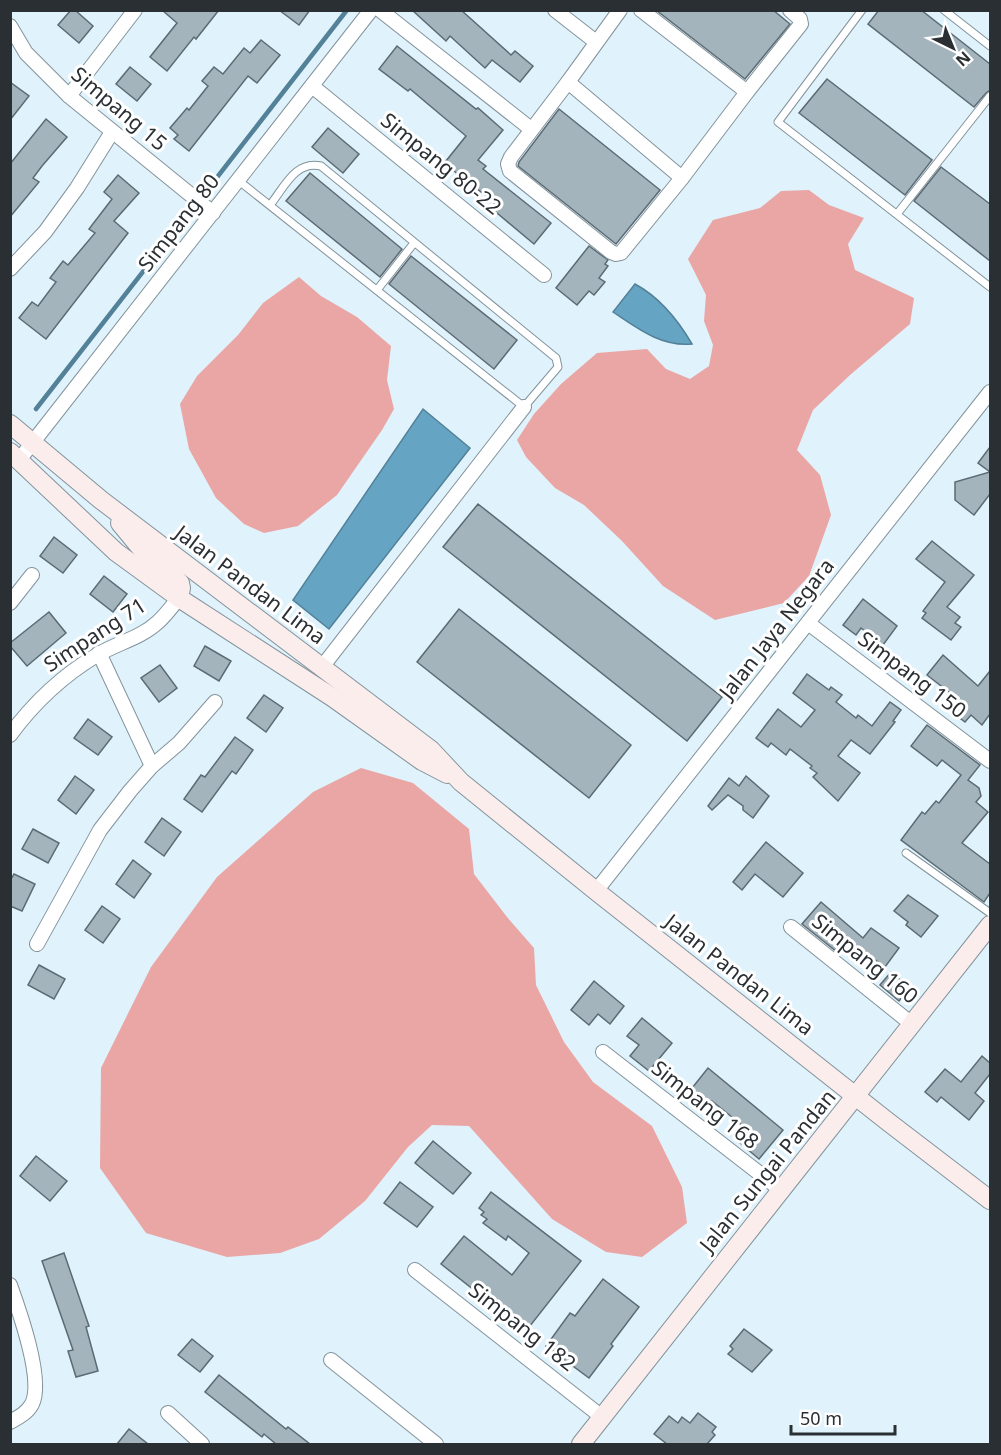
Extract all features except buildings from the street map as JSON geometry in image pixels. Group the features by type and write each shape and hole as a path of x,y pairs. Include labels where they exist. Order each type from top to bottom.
{"main road":[{"name":"Jalan Pandan Lima","path":"10,424 101,500 431,750 461,782 596,891 990,1200"},
{"name":"Jalan Pandan Lima","path":"15,456 116,552 179,598 332,697 422,761 461,782"},
{"path":"101,500 144,552 171,572 180,583 179,598"},
{"path":"179,598 188,591 199,588 224,594"},
{"name":"Jalan Sungai Pandan","path":"580,1444 990,925"},
{"path":"807,1058 819,1062 844,1081 852,1084 862,1083 875,1073"},
{"path":"839,1118 858,1109 887,1121"}],"street":[{"path":"69,96 135,10"},
{"name":"Simpang 80","path":"15,456 33,443 371,10"},
{"path":"380,10 531,129"},
{"path":"555,10 596,42"},
{"name":"Simpang 80-22","path":"620,10 511,157 508,164 510,171 616,254 621,253 682,178"},
{"path":"641,10 747,92"},
{"path":"568,82 682,178 801,24 800,19 790,10"},
{"name":"Simpang 15","path":"10,26 14,43 69,96 213,213"},
{"name":"Simpang 80-22","path":"312,86 544,274"},
{"path":"10,269 45,232 77,188 112,132"},
{"name":"Jalan Jaya Negara","path":"596,891 808,623 988,401"},
{"path":"322,667 524,407"},
{"path":"10,603 32,575"},
{"name":"Simpang 71","path":"10,735 42,696 63,677 99,653 151,628 179,598"},
{"name":"Simpang 150","path":"808,623 990,761"},
{"path":"99,653 152,766"},
{"path":"37,944 100,830 152,766 179,743 215,702"},
{"name":"Simpang 160","path":"791,927 913,1025"},
{"name":"Simpang 168","path":"603,1052 781,1190"},
{"name":"Simpang 182","path":"415,1270 602,1417"},
{"path":"10,1285 32,1363 36,1389 29,1408 10,1422"},
{"path":"331,1360 436,1444"},
{"path":"168,1413 202,1444"}],"lane":[{"path":"862,10 778,122 990,287"},
{"path":"944,10 990,46"},
{"path":"897,214 990,96"},
{"path":"239,181 524,407 558,367 556,358 321,166 306,165 298,169 270,205"},
{"path":"376,290 414,243"},
{"path":"906,853 990,913"}],"shaded area":[{"path":"809,190 829,205 864,218 848,244 855,270 914,298 910,324 813,410 797,450 820,475 831,515 809,576 784,603 715,620 663,586 622,541 584,505 555,488 526,457 517,440 534,414 561,384 597,353 647,349 666,369 690,379 709,366 713,345 704,321 706,295 688,259 713,220 760,208 781,191"},
{"path":"299,277 321,296 357,317 391,346 387,380 394,409 337,495 298,526 264,533 244,524 216,498 189,449 180,404 197,376 238,335 263,303"},
{"path":"361,768 413,783 469,829 474,874 534,948 536,985 564,1042 593,1082 652,1126 682,1187 687,1223 642,1257 606,1252 552,1219 469,1126 432,1125 408,1147 365,1201 319,1239 280,1253 227,1257 146,1233 100,1168 101,1068 151,967 217,877 313,792"}],"water":[{"path":"635,284 652,295 667,310 681,326 692,344 670,343 650,335 613,312"},
{"path":"423,409 470,448 329,629 293,600"}],"waterway":[{"path":"208,189 347,10"},
{"path":"36,409 191,210"}]}
